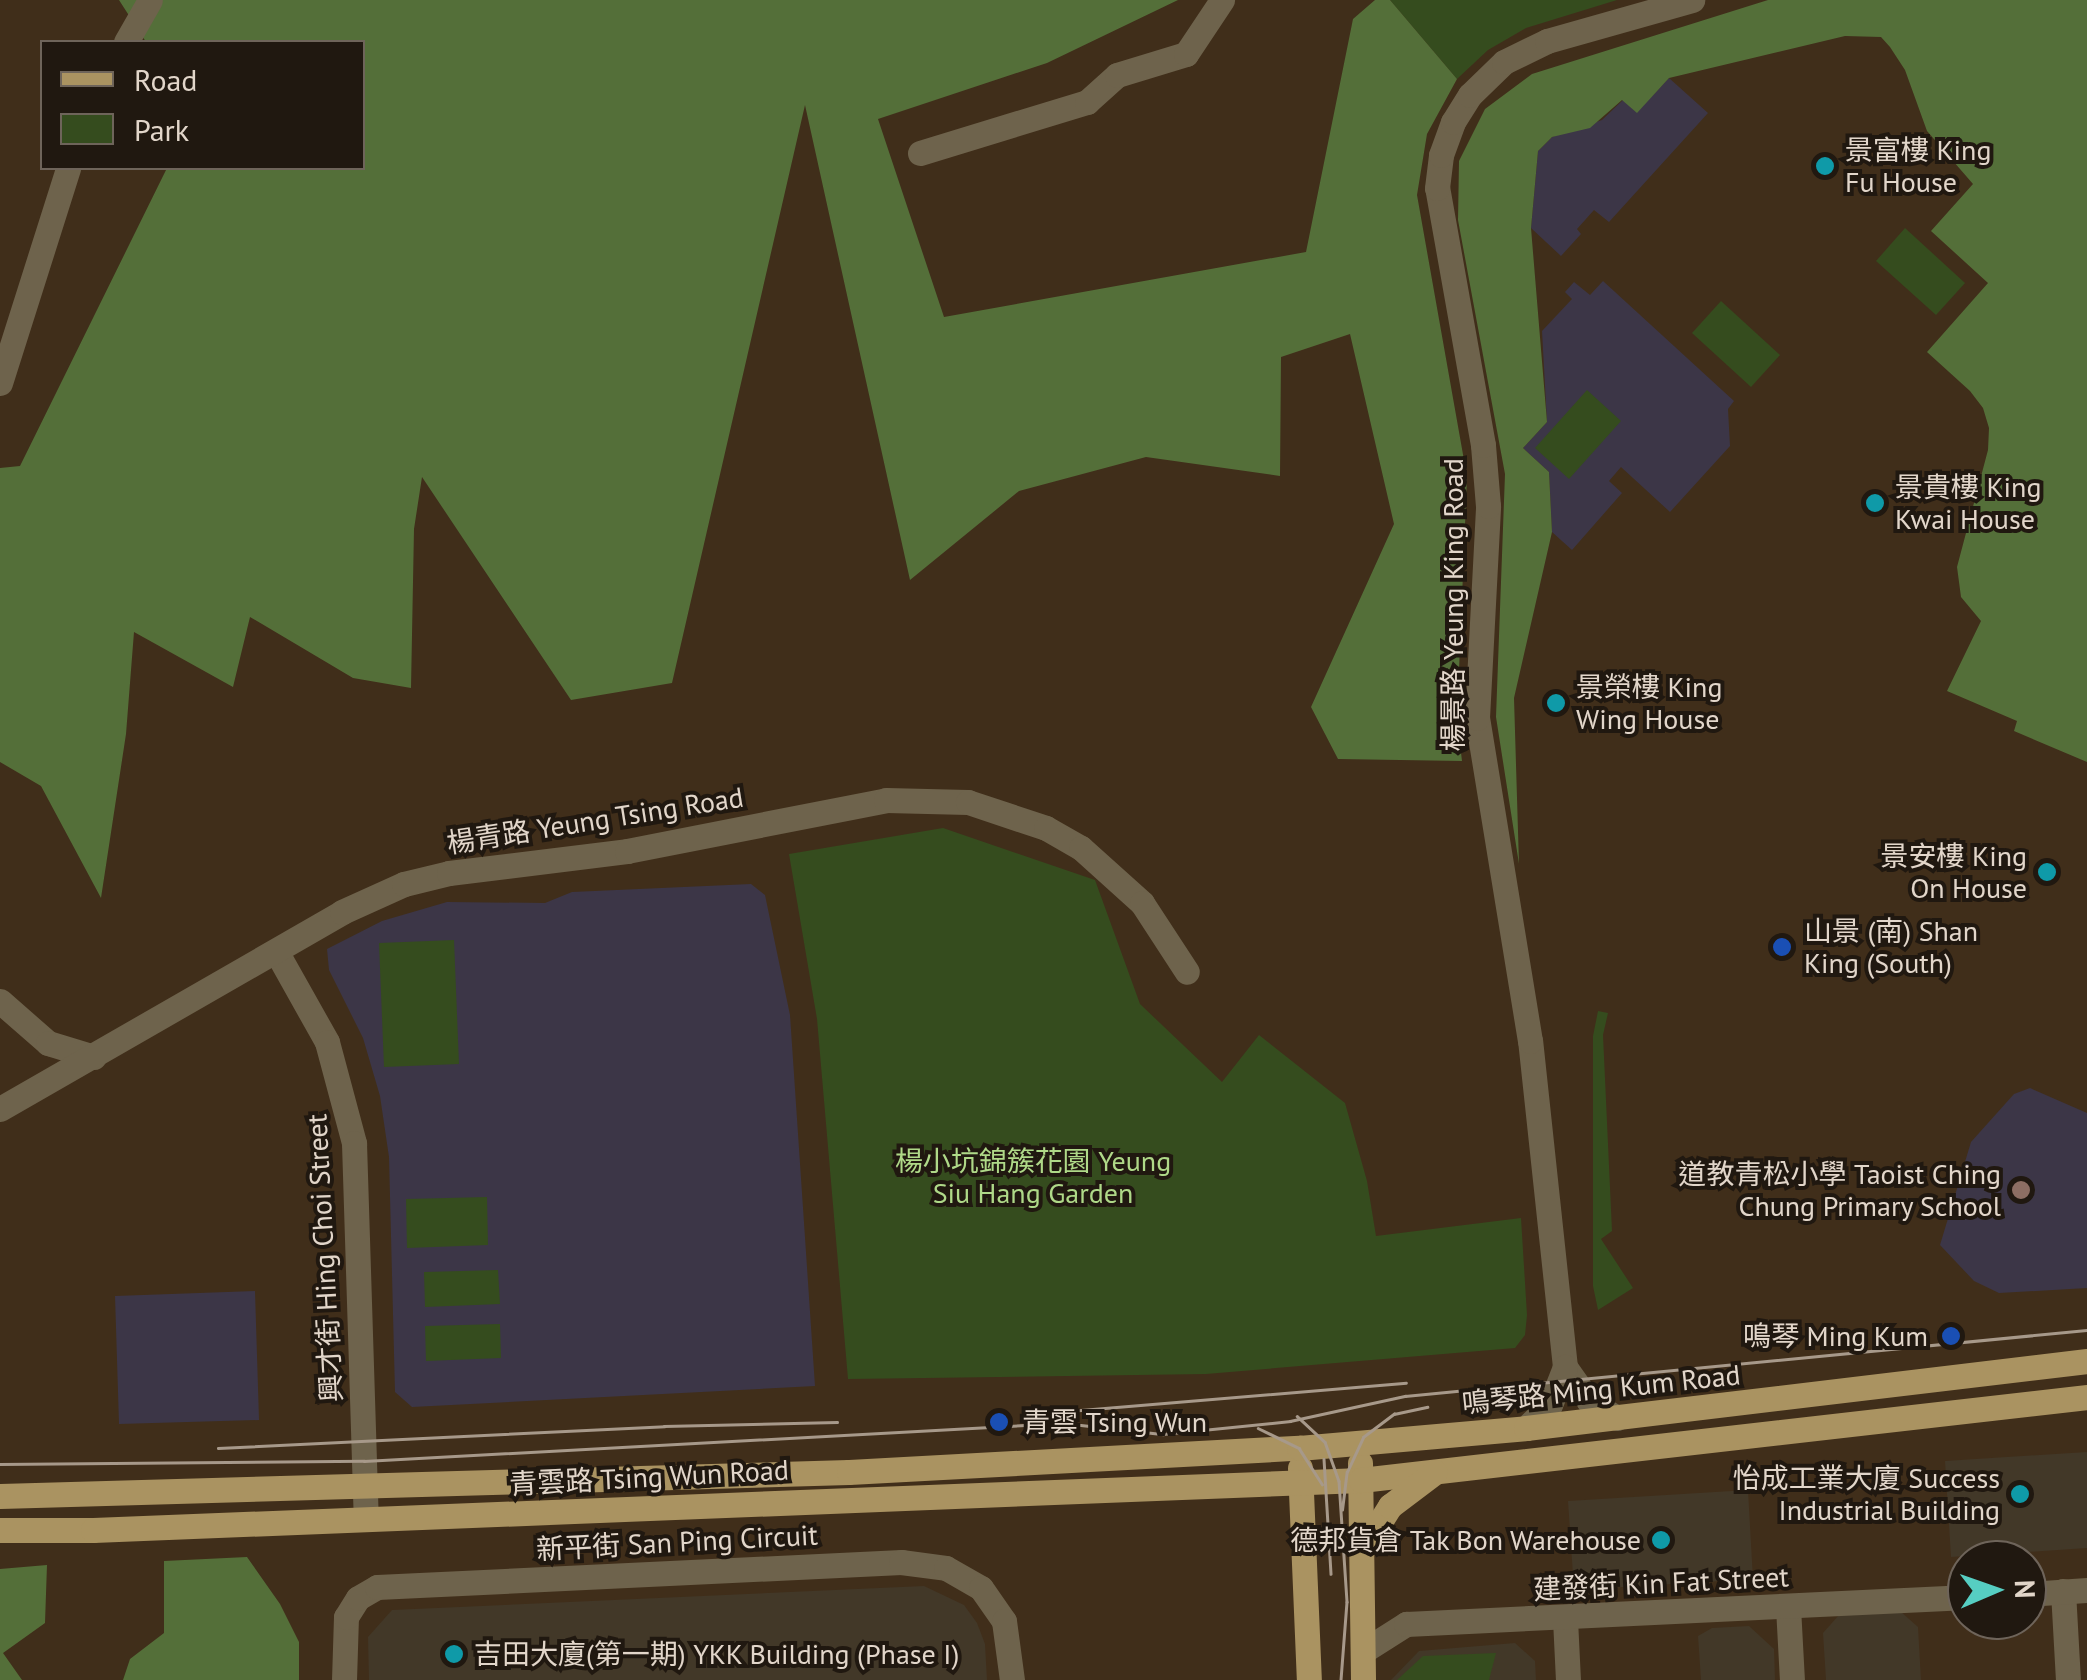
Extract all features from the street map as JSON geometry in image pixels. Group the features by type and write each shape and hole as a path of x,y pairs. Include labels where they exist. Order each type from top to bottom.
{"main road":[{"name":"鳴琴路 Ming Kum Road","path":"1299,1448 1526,1428 2087,1362"},
{"path":"1302,1482 1435,1472 2087,1397"},
{"path":"1359,1443 1363,1680"},
{"name":"青雲路 Tsing Wun Road","path":"0,1496 849,1472 1299,1448"},
{"path":"1299,1448 1309,1680"},
{"path":"1363,1550 1390,1506 1435,1472"},
{"name":"青雲路 Tsing Wun Road","path":"0,1530 1302,1482"}],"street":[{"path":"127,40 150,0"},
{"path":"920,152 1087,102 1116,75 1186,54 1222,0"},
{"name":"楊景路 Yeung King Road","path":"1565,1367 1528,1026 1477,718 1486,475 1440,222 1438,174 1446,137 1461,106 1504,62 1547,41 1692,0"},
{"path":"0,383 67,170"},
{"name":"楊青路 Yeung Tsing Road","path":"0,1109 363,901 422,878 548,864 872,802 927,798 1008,812 1082,848 1142,903 1186,972"},
{"name":"興才街 Hing Choi Street","path":"276,951 327,1042 354,1143 366,1519"},
{"path":"0,1000 48,1042 94,1058"},
{"path":"1565,1367 1589,1401 1617,1418"},
{"path":"1526,1428 1550,1405 1565,1367"},
{"name":"新平街 San Ping Circuit","path":"344,1680 346,1617 358,1598 376,1587 901,1562 946,1568 982,1588 1004,1621 1012,1680"},
{"path":"2047,1593 2075,1591 2068,1680"},
{"name":"建發街 Kin Fat Street","path":"1365,1650 1406,1624 1564,1620 1947,1598"},
{"path":"1788,1607 1792,1680"},
{"path":"1564,1620 1568,1680"}],"shaded area":[{"path":"1669,78 1708,113 1609,222 1594,210 1577,229 1581,234 1561,256 1531,228 1538,151 1552,137 1602,120 1623,100 1637,112"},
{"path":"1603,281 1734,401 1728,409 1730,446 1670,512 1621,467 1609,481 1622,493 1572,550 1552,532 1549,472 1523,448 1547,422 1542,331 1572,299 1565,292 1574,282 1590,295"},
{"path":"751,884 765,895 790,1015 815,1386 412,1407 395,1392 389,1157 380,1096 363,1038 329,970 327,949 382,921 447,902 545,903 572,892"},
{"name":"道教青松小學 Taoist Ching Chung Primary School","path":"2030,1088 2087,1113 2087,1288 1999,1293 1974,1281 1940,1245 1971,1142 2014,1094"},
{"path":"255,1291 259,1420 119,1424 115,1296"},
{"name":"怡成工業大廈 Success Industrial Building","path":"2087,1452 2087,1548 2047,1551 2047,1540 1950,1540 1945,1461"},
{"name":"德邦貨倉 Tak Bon Warehouse","path":"1748,1490 1753,1579 1574,1590 1568,1501"},
{"path":"924,1586 964,1605 977,1623 985,1644 987,1680 369,1680 368,1637 392,1610"},
{"path":"1900,1611 1918,1627 1921,1680 1826,1680 1823,1633 1839,1615"},
{"path":"1749,1626 1774,1649 1775,1680 1701,1680 1698,1636 1712,1628"},
{"path":"1515,1643 1535,1661 1536,1680 1391,1680 1419,1651"}],"green space":[{"path":"119,0 1178,0 1047,63 878,119 944,317 1306,252 1353,19 1375,0 1390,0 1457,79 1427,134 1417,195 1467,477 1457,719 1462,761 1338,759 1311,707 1394,524 1350,334 1281,357 1280,476 1146,457 1019,491 910,580 805,105 672,683 571,700 422,477 414,529 411,688 353,678 250,617 233,687 134,632 126,734 101,898 41,786 0,762 0,468 20,466 166,170 365,170 365,40 145,40"},
{"path":"1390,0 1617,0 1526,28 1488,50 1457,79"},
{"path":"1768,0 2087,0 2087,762 2014,731 2017,721 1947,691 1981,621 1961,597 1957,567 1988,450 1989,428 1983,408 1970,391 1927,352 1988,283 1931,231 1973,184 1927,131 1905,70 1890,47 1881,37 1845,36 1669,78 1637,113 1622,100 1590,128 1552,137 1538,151 1531,228 1547,422 1523,448 1549,472 1552,532 1514,698 1519,864 1496,717 1505,474 1458,220 1459,161 1485,109 1532,74"},
{"path":"1905,228 1965,283 1936,315 1876,261"},
{"path":"1721,301 1780,355 1751,387 1692,333"},
{"path":"1587,390 1621,421 1569,479 1535,448"},
{"name":"楊小坑錦簇花園 Yeung Siu Hang Garden","path":"943,828 1095,880 1140,1004 1222,1082 1259,1035 1345,1103 1367,1181 1376,1236 1521,1218 1527,1315 1525,1335 1515,1348 1206,1374 848,1379 817,1019 789,854"},
{"path":"454,940 459,1064 384,1067 379,943"},
{"path":"1598,1011 1608,1013 1603,1035 1612,1231 1601,1239 1633,1288 1598,1310 1593,1286 1593,1036"},
{"path":"487,1197 488,1245 407,1248 406,1199"},
{"path":"498,1270 500,1304 425,1307 424,1272"},
{"path":"500,1324 501,1358 426,1361 425,1326"},
{"path":"247,1557 280,1604 299,1642 299,1680 123,1680 130,1659 164,1633 164,1561"},
{"path":"47,1565 45,1623 3,1653 22,1680 0,1680 0,1569"},
{"path":"1496,1653 1489,1680 1397,1680 1423,1656"}],"tram line":[{"path":"0,1464 364,1461 1063,1423 1163,1434 1290,1421 1405,1396 2087,1330"},
{"path":"1057,1412 1406,1383"},
{"path":"1342,1510 1347,1472 1363,1437 1394,1414 1427,1407"},
{"path":"1297,1416 1325,1442 1339,1481 1347,1602 1341,1680"},
{"path":"218,1448 664,1426 837,1422"},
{"path":"1258,1428 1299,1448 1322,1484"},
{"path":"1324,1459 1331,1574"}],"place":[{"name":"景富樓 King Fu House","path":"1825,166"},
{"name":"景貴樓 King Kwai House","path":"1875,503"},
{"name":"景榮樓 King Wing House","path":"1556,703"},
{"name":"景安樓 King On House","path":"2047,872"},
{"name":"山景 (南) Shan King (South)","path":"1782,947"},
{"name":"道教青松小學 Taoist Ching Chung Primary School","path":"2021,1190"},
{"name":"鳴琴 Ming Kum","path":"1951,1336"},
{"name":"青雲 Tsing Wun","path":"999,1422"},
{"name":"怡成工業大廈 Success Industrial Building","path":"2020,1494"},
{"name":"德邦貨倉 Tak Bon Warehouse","path":"1661,1540"},
{"name":"吉田大廈(第一期) YKK Building (Phase I)","path":"454,1654"}]}
